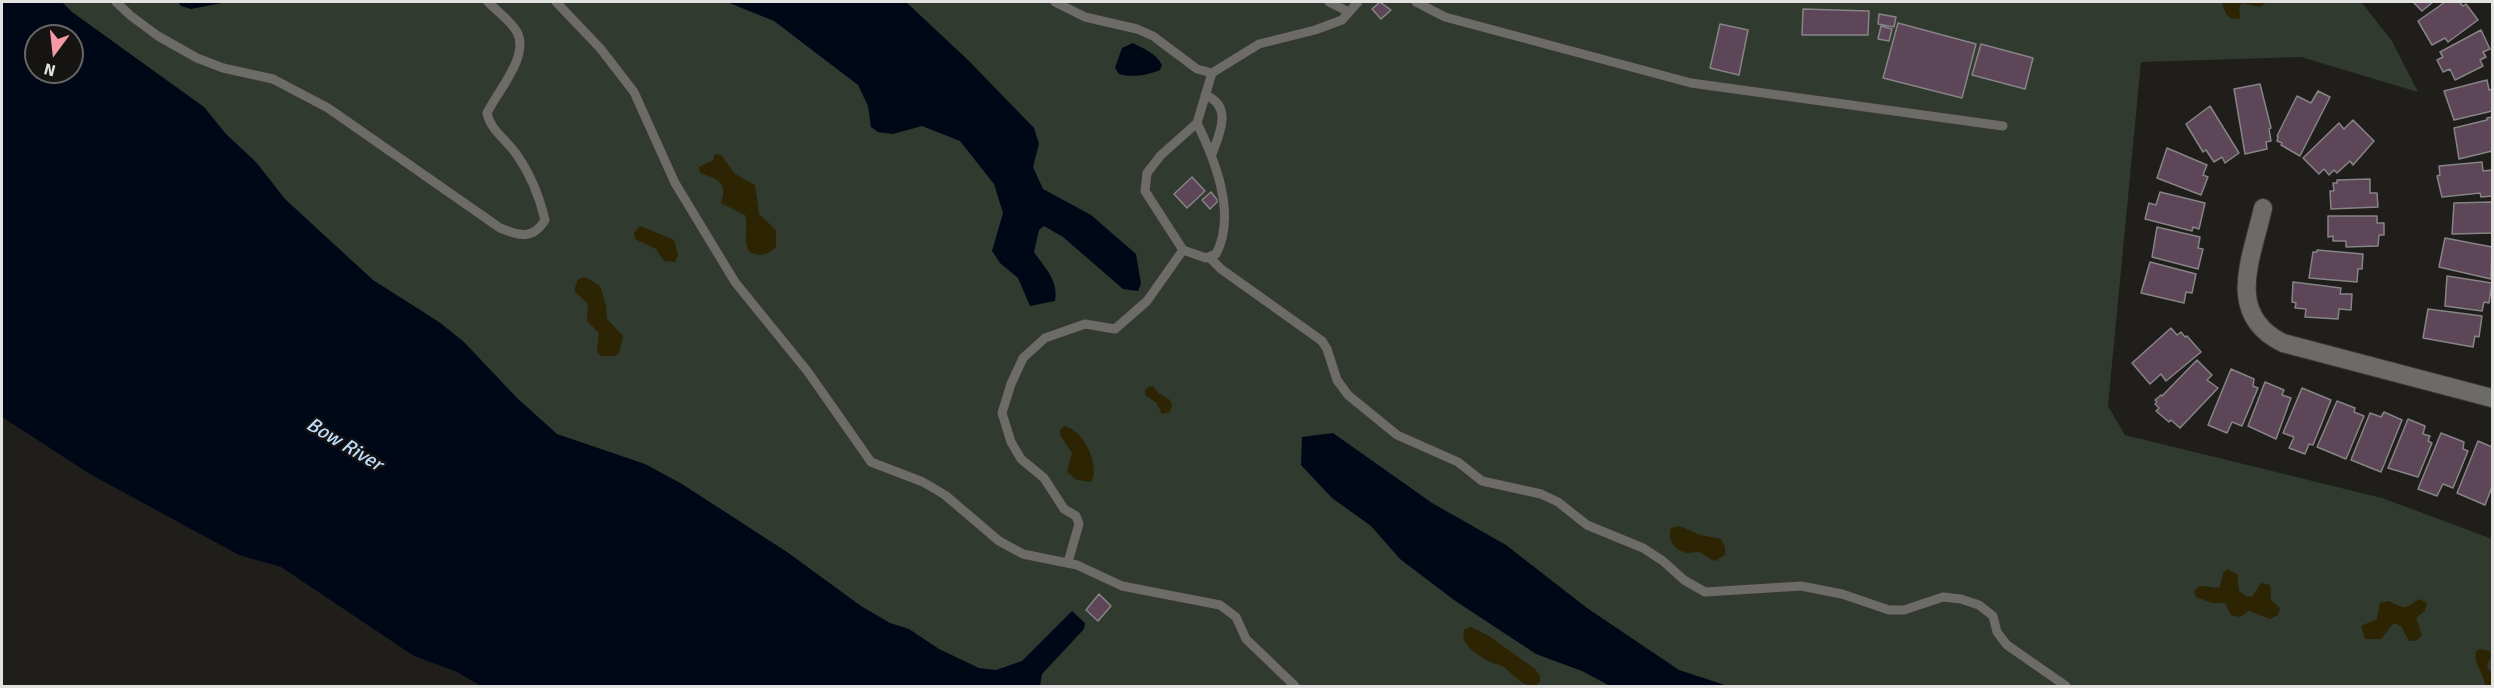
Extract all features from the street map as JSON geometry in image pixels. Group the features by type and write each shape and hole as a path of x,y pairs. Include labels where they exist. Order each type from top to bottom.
{"street":[{"path":"2264,208 2245,286 2251,315 2270,337 2283,343 2493,398"}],"lane":[{"path":"116,2 158,36 197,58 223,68 273,79 320,104 500,228 513,234 528,235 539,229 544,220 540,196 516,154 503,137 492,128 487,113 519,56 520,42 517,31 488,2"},
{"path":"556,2 600,48 634,92 675,183 735,282 808,372 871,462 923,482 945,495 999,541 1023,554 1068,562 1122,586 1220,605 1236,617 1246,639 1295,687"},
{"path":"1055,2 1085,17 1154,36 1197,69 1212,73"},
{"path":"1329,2 1349,12"},
{"path":"1197,123 1212,154 1224,207 1221,245 1216,254 1209,257 1194,256 1183,250 1145,191 1147,173 1161,154 1197,123 1212,73 1258,44 1315,30 1342,20 1358,2"},
{"path":"1416,2 1445,17 1691,83 2003,126"},
{"path":"1205,94 1215,99 1220,105 1222,114 1221,128 1212,154"},
{"path":"1068,562 1079,524 1076,516 1064,509 1044,478 1021,459 1011,442 1002,413 1011,384 1023,358 1045,338 1084,324 1115,329 1147,301 1183,250"},
{"path":"1209,257 1221,269 1322,341 1337,380 1348,394 1397,435 1458,462 1482,481 1541,494 1558,502 1587,525 1643,548 1663,561 1684,580 1705,591 1726,592 1801,586 1842,594 1889,610 1904,610 1943,597 1961,599 1979,605 1993,616 1997,632 2007,645 2066,687"}],"green space":[{"path":"36,2 2361,2 2392,41 2418,92 2301,57 2141,62 2108,406 2125,435 2382,498 2492,539 2492,686 965,686 537,442 84,44 84,24 61,24"}],"sand":[{"path":"2222,2 2267,2 2260,7 2242,3 2239,8 2240,18 2232,19 2227,15"},
{"path":"715,154 721,155 735,174 755,185 759,214 776,230 776,247 767,253 758,255 750,252 746,244 745,215 721,203 723,190 720,182 700,173 699,167 713,160"},
{"path":"640,226 674,240 678,255 675,262 664,261 656,249 635,239 634,233"},
{"path":"585,277 600,286 606,305 607,319 623,336 619,353 615,356 601,356 597,352 599,333 587,321 588,304 574,291 578,279"},
{"path":"1150,386 1170,400 1172,405 1170,412 1162,414 1156,402 1146,396 1145,390"},
{"path":"1064,426 1078,434 1088,449 1094,467 1091,482 1077,480 1067,472 1072,453 1060,435 1060,430"},
{"path":"1680,526 1700,535 1721,539 1725,547 1725,555 1715,561 1697,552 1688,553 1679,550 1671,541 1670,532 1671,528"},
{"path":"2227,569 2237,574 2239,591 2246,596 2252,597 2261,583 2270,585 2271,600 2280,608 2278,615 2270,619 2249,611 2240,617 2231,615 2225,603 2212,603 2196,597 2194,592 2196,588 2220,587 2223,573"},
{"path":"2419,599 2427,603 2425,611 2416,618 2422,635 2418,639 2409,641 2401,626 2394,623 2381,639 2365,639 2361,626 2377,619 2380,603 2388,601 2404,607"},
{"path":"1471,627 1489,636 1535,669 1540,676 1540,682 1530,686 1501,665 1490,662 1475,653 1466,644 1463,634 1465,629"},
{"path":"2480,649 2490,651 2491,656 2487,666 2492,675 2492,686 2485,686 2478,666 2476,651"}],"water":[{"name":"Bow River","path":"2,2 62,2 72,12 204,107 226,134 256,162 285,199 373,280 439,322 464,342 517,398 557,434 645,464 682,484 787,552 861,606 890,623 909,629 939,649 979,668 996,670 1022,661 1072,611 1085,623 1084,629 1042,674 1040,686 481,686 457,672 414,656 281,567 239,555 90,474 2,417"},
{"path":"178,2 254,2 222,3 191,9 181,6"},
{"path":"727,2 906,2 968,60 1034,128 1039,144 1033,167 1043,189 1091,215 1136,254 1141,284 1138,291 1123,289 1063,237 1044,226 1039,230 1034,252 1053,281 1055,301 1030,306 1018,278 1000,263 992,251 1003,213 994,184 960,141 922,126 893,134 878,132 871,127 868,106 858,85 774,21"},
{"path":"1133,43 1156,57 1162,65 1160,70 1140,75 1119,74 1115,68 1122,48"},
{"path":"1333,433 1432,503 1506,545 1587,608 1679,670 1728,686 1610,686 1582,671 1536,654 1454,600 1400,559 1371,526 1332,498 1301,465 1302,437"}],"building":[{"path":"1380,2 1391,10 1381,19 1372,9"},
{"path":"2413,2 2433,2 2422,11"},
{"path":"2445,2 2459,2 2463,6 2466,4 2478,20 2448,42 2445,38 2432,45 2418,21"},
{"path":"1803,9 1869,11 1868,35 1802,35"},
{"path":"1879,14 1896,17 1894,27 1878,24"},
{"path":"1898,23 1976,44 1962,98 1883,78"},
{"path":"1720,24 1748,30 1739,75 1710,68"},
{"path":"1881,26 1892,29 1889,41 1878,39"},
{"path":"2481,30 2490,49 2483,52 2486,57 2480,60 2483,66 2455,80 2450,69 2443,72 2437,60 2443,57 2440,52"},
{"path":"1981,44 2033,58 2025,89 1972,75"},
{"path":"2487,80 2489,90 2492,89 2492,111 2454,120 2444,91"},
{"path":"2260,84 2271,128 2269,129 2271,141 2266,142 2267,149 2245,154 2234,89"},
{"path":"2318,91 2330,97 2300,156 2281,145 2282,143 2277,141 2277,136 2297,96 2311,103"},
{"path":"2210,106 2239,153 2225,163 2222,157 2214,162 2206,150 2203,152 2186,124"},
{"path":"2492,117 2492,151 2459,159 2454,128"},
{"path":"2353,120 2374,141 2353,165 2350,161 2337,173 2334,170 2329,175 2324,169 2319,174 2303,158 2339,123 2344,129"},
{"path":"2167,148 2207,165 2203,175 2208,177 2201,195 2157,178"},
{"path":"2482,162 2483,171 2492,170 2492,196 2481,197 2480,193 2442,197 2437,176 2440,175 2439,166"},
{"path":"1192,177 1205,191 1187,208 1174,194"},
{"path":"2370,179 2370,193 2377,193 2378,207 2331,209 2330,191 2334,191 2333,183 2337,183 2337,180"},
{"path":"1211,192 1218,201 1210,209 1202,200"},
{"path":"2160,192 2205,203 2199,229 2193,227 2192,231 2145,219 2149,203 2156,205"},
{"path":"2492,202 2492,233 2452,234 2454,203"},
{"path":"2328,216 2377,216 2377,223 2384,223 2384,235 2379,235 2378,246 2346,247 2346,241 2333,241 2333,236 2328,237"},
{"path":"2157,227 2200,237 2198,248 2203,249 2198,269 2152,257"},
{"path":"2445,238 2492,247 2491,279 2439,267"},
{"path":"2317,250 2363,254 2362,269 2358,269 2357,282 2309,278 2313,252"},
{"path":"2150,262 2196,274 2192,293 2186,292 2184,303 2141,293"},
{"path":"2447,276 2492,283 2489,303 2484,302 2482,311 2445,306"},
{"path":"2293,282 2341,288 2340,294 2352,294 2351,310 2339,309 2338,319 2305,317 2306,309 2295,308 2296,303 2292,302"},
{"path":"2428,309 2482,316 2479,337 2475,336 2473,347 2423,338"},
{"path":"2171,328 2177,335 2181,332 2185,337 2187,336 2201,352 2166,381 2161,374 2150,384 2132,363"},
{"path":"2197,360 2212,375 2207,380 2218,388 2180,428 2156,411 2159,408 2155,400 2162,396"},
{"path":"2231,369 2254,379 2253,386 2258,388 2242,426 2232,422 2227,433 2208,425"},
{"path":"2265,382 2284,390 2282,395 2291,398 2276,439 2248,426"},
{"path":"2302,388 2331,400 2313,445 2309,444 2305,454 2289,448 2294,437 2283,433"},
{"path":"2337,401 2355,408 2354,412 2364,416 2346,459 2317,447"},
{"path":"2384,412 2402,420 2381,472 2351,460 2370,413 2381,417"},
{"path":"2408,419 2425,426 2423,434 2430,436 2428,441 2432,443 2418,477 2388,468"},
{"path":"2441,433 2464,442 2463,449 2468,451 2453,488 2443,484 2437,496 2418,489"},
{"path":"2478,441 2492,447 2492,487 2485,505 2457,493"},
{"path":"1099,594 1111,606 1098,621 1086,610"}]}
